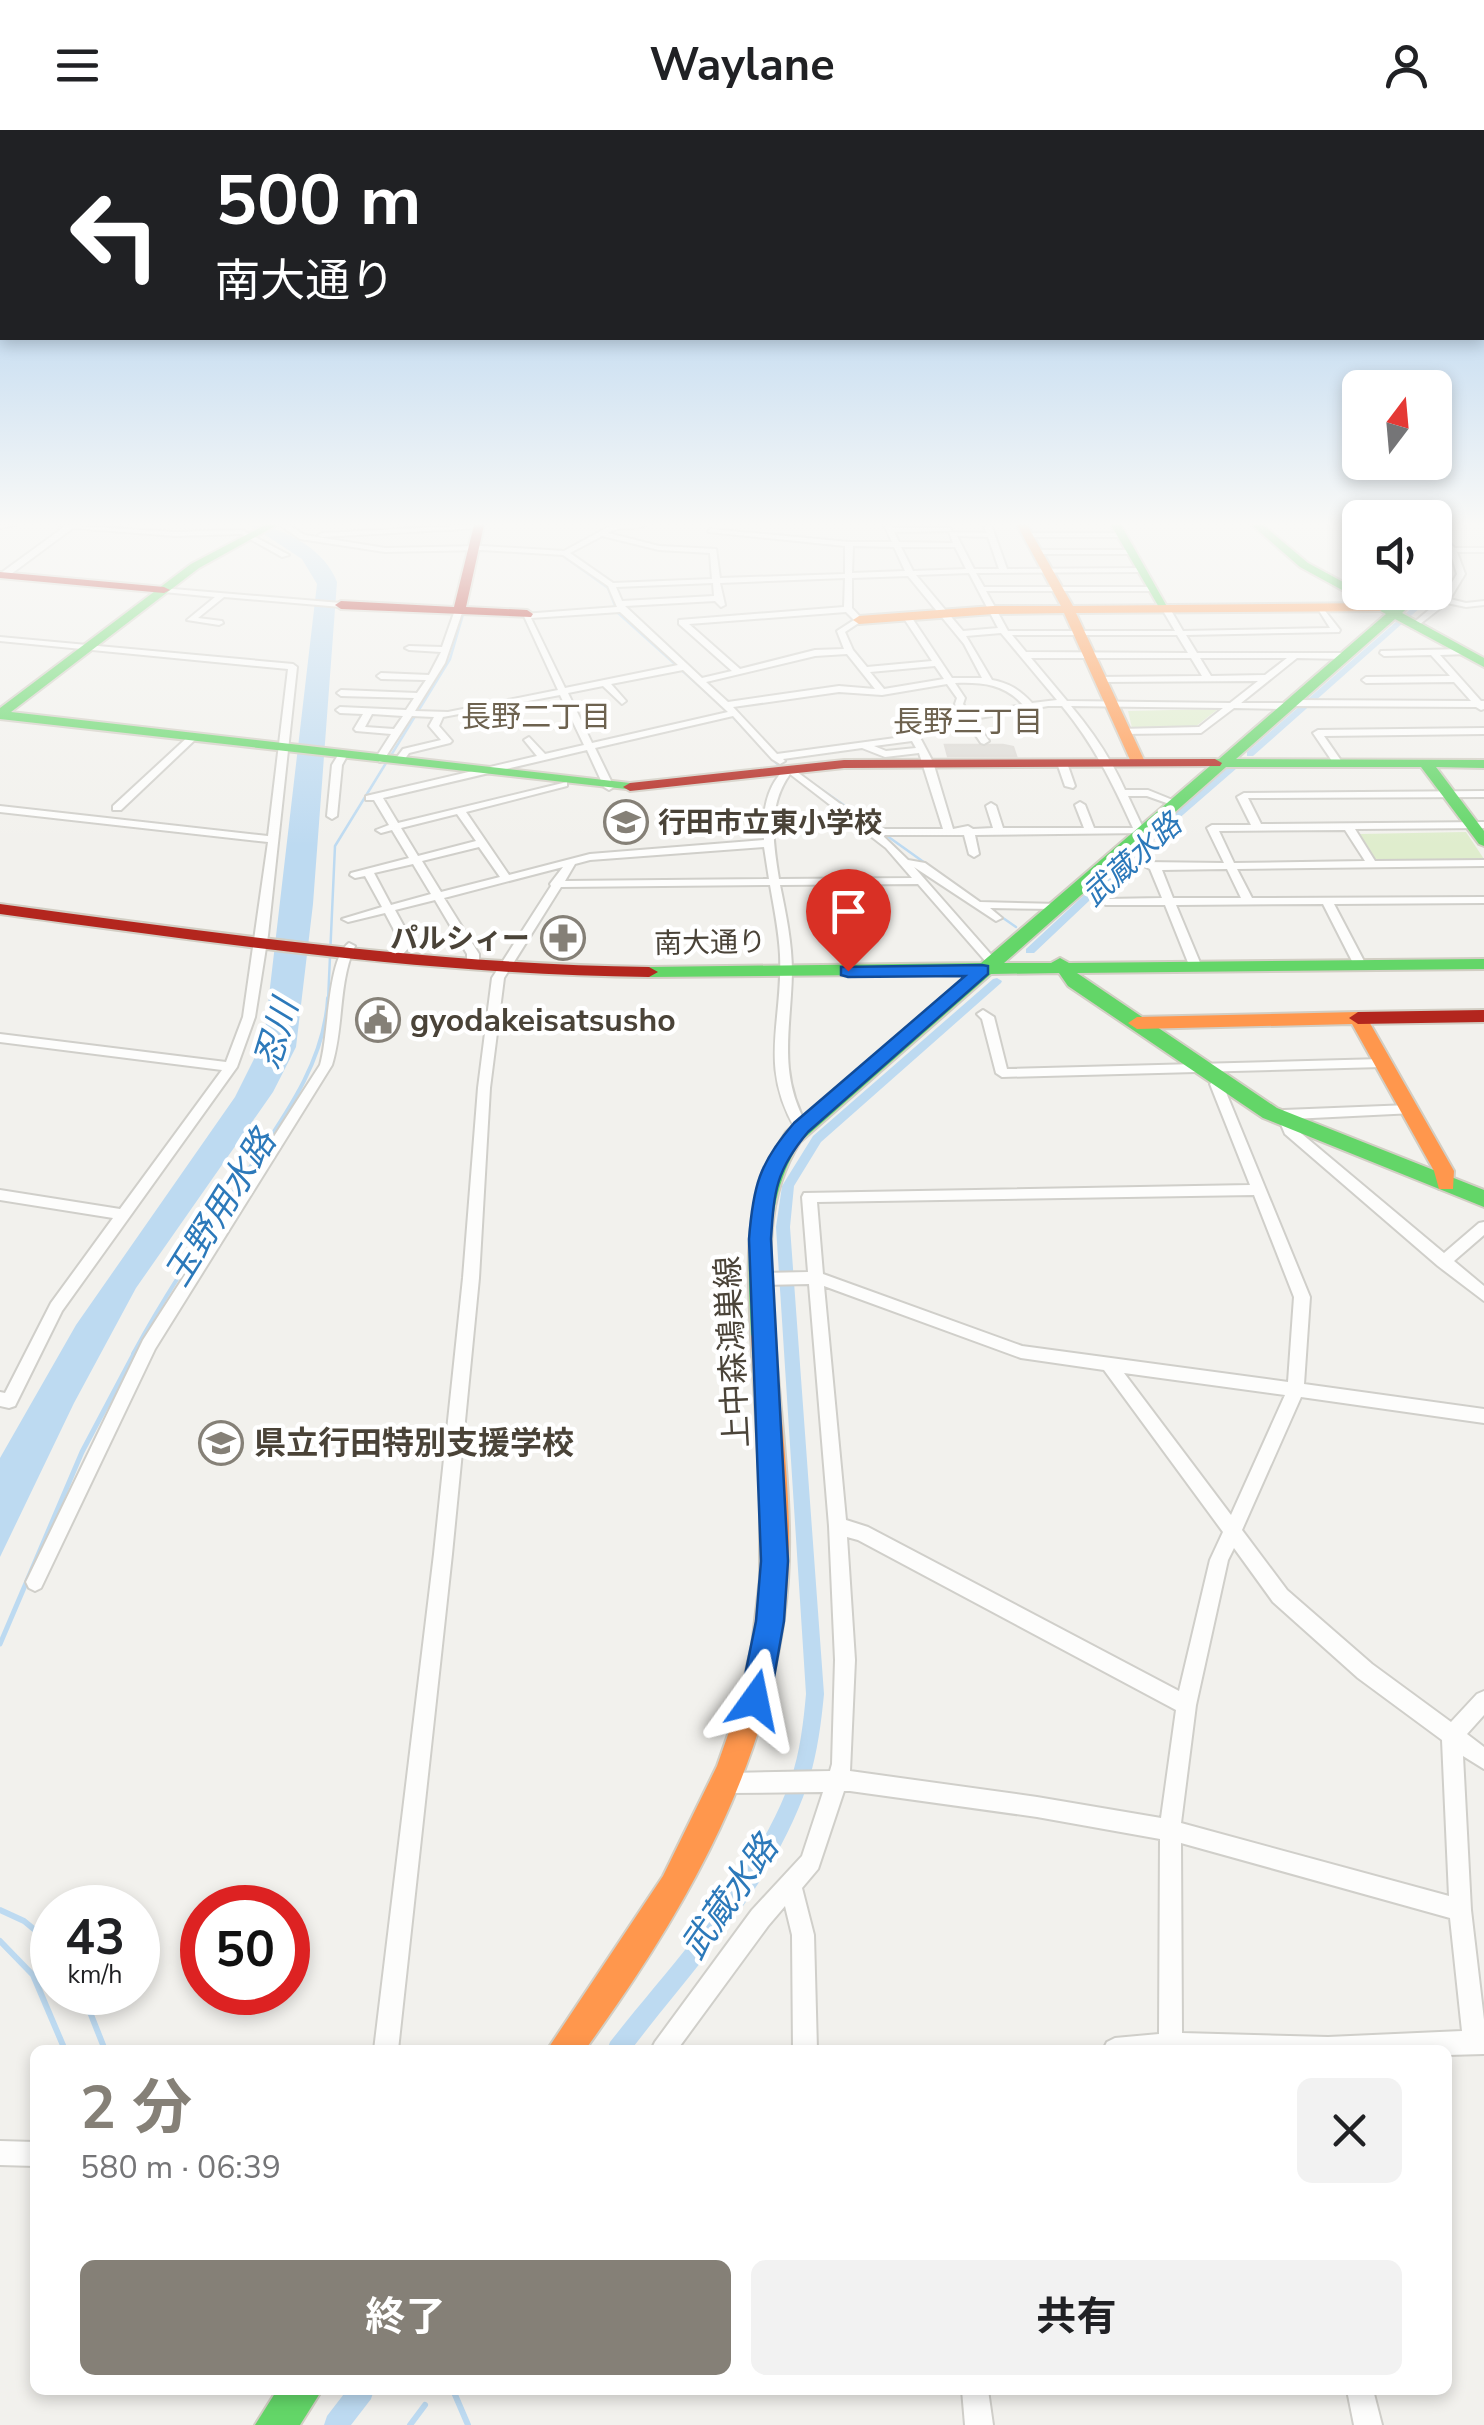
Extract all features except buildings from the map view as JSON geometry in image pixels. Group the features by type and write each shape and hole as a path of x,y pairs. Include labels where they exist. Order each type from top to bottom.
{"street":[{"path":"0,715 108,632"},
{"path":"389,760 398,732 413,714 454,632"},
{"path":"535,632 609,787"},
{"path":"645,632 782,763 873,832 906,863 987,966"},
{"path":"693,632 738,672"},
{"path":"841,632 849,651 882,692"},
{"path":"917,632 951,682 966,719 984,741"},
{"path":"969,632 961,634 988,682"},
{"path":"873,832 998,828 1141,830 1108,762 1006,632"},
{"path":"1069,632 1170,632"},
{"path":"1180,632 1208,678"},
{"name":"上中森鴻巣線","path":"568,2045 668,1906 730,1783 755,1700 774,1593 768,1279 760,1220 764,1187 779,1153 801,1128 1141,830 1292,705 1334,656 1376,632"},
{"path":"1427,632 1474,657"},
{"path":"1078,633 1138,762"},
{"path":"0,638 293,667 264,939 248,1017 231,1067 56,1307 4,1400 0,1418"},
{"path":"1298,655 1287,638 1309,638 1334,656"},
{"path":"409,648 447,650"},
{"path":"700,681 815,653 849,651"},
{"path":"1384,653 1474,657"},
{"path":"1434,653 1482,706"},
{"path":"1397,654 1421,679"},
{"path":"1024,655 1334,656"},
{"path":"1123,731 1202,730 1298,655"},
{"path":"864,670 938,663"},
{"path":"340,710 440,715 563,694 680,668"},
{"path":"381,676 431,678"},
{"path":"1099,679 1266,678"},
{"path":"1385,704 1366,680 1457,679"},
{"path":"473,961 473,954 416,859 374,798 730,711 839,689 882,692 951,682 988,682 1014,689 1030,707"},
{"path":"606,684 622,701"},
{"path":"341,693 420,696"},
{"path":"948,829 924,756 910,728 1062,704 1482,706"},
{"path":"369,712 359,729 398,732"},
{"path":"0,715 609,787 652,787 914,738"},
{"path":"389,760 406,751 447,741 434,726 440,715"},
{"path":"1336,762 1318,733 1484,731"},
{"path":"118,808 194,736"},
{"path":"528,740 543,758"},
{"path":"865,746 885,754 1062,763 1484,764"},
{"path":"332,816 338,753"},
{"path":"782,763 924,756"},
{"path":"782,763 769,810 785,968 779,1036 790,1102 801,1128"},
{"path":"1062,763 1070,786"},
{"path":"1425,764 1480,830"},
{"path":"380,830 564,784"},
{"path":"1122,793 1148,793 1176,803"},
{"path":"1258,829 1242,797 1247,794 1484,794"},
{"path":"1080,804 1089,828"},
{"path":"992,806 998,828"},
{"path":"0,809 272,840"},
{"path":"460,812 505,877"},
{"path":"1348,827 1372,864"},
{"path":"1248,902 1212,828 1480,830"},
{"path":"968,829 974,854"},
{"path":"399,952 407,943 388,908 361,874 482,843"},
{"path":"348,919 572,861 770,843"},
{"path":"387,2045 442,1554 470,1278 484,1088 502,967 572,861"},
{"path":"906,863 921,864 996,918"},
{"path":"1194,961 1152,866 1484,864"},
{"path":"555,884 922,880"},
{"path":"1106,902 1484,900"},
{"name":"南大通り","path":"0,901 331,948 502,967 987,966 1484,955"},
{"path":"1327,902 1357,960"},
{"path":"982,905 1056,906"},
{"name":"南大通り","path":"0,909 264,939"},
{"path":"35,1582 149,1346 326,1065 332,1049 331,948"},
{"name":"南大通り","path":"331,948 399,952 502,967"},
{"name":"南大通り","path":"1357,960 1484,964"},
{"path":"1061,965 1074,982 1285,1119 1484,1199"},
{"path":"983,1014 988,1018 1002,1073 1212,1074 1382,1064"},
{"path":"1137,1023 1484,1016"},
{"path":"1358,1018 1444,1172 1446,1184"},
{"path":"0,1038 231,1067"},
{"path":"1171,2044 1170,1830 1186,1705 1219,1560 1296,1390 1302,1297 1212,1074"},
{"path":"1409,1110 1288,1113 1285,1119 1290,1131 1484,1295"},
{"path":"667,2045 760,1918 811,1862 845,1713 838,1526 810,1278 809,1198 1258,1190"},
{"path":"0,1195 125,1215"},
{"path":"1443,1262 1484,1227"},
{"path":"768,1279 810,1278 1021,1352 1484,1416"},
{"path":"1110,1366 1280,1596 1365,1671 1484,1759"},
{"path":"838,1526 862,1533 1186,1705"},
{"path":"1423,2045 1480,2042 1460,1910 1452,1736 1484,1701"},
{"path":"730,1783 828,1782 921,1790 1170,1830 1460,1910"},
{"path":"791,1886 803,1935 805,2045"},
{"path":"1162,2045 1197,2045"},
{"path":"0,2153 30,2154"},
{"path":"275,2425 298,2395"},
{"path":"976,2395 978,2425"},
{"path":"1361,2395 1368,2425"}],"green space":[{"path":"1218,709 1195,727 1132,728 1128,711"},
{"path":"1466,832 1484,859 1376,860 1360,834"}],"water":[{"name":"忍川","path":"311,632 333,632 313,904 296,1047 273,1092 136,1288 74,1403 0,1557 0,1458 76,1325 235,1097 264,1039"}],"waterway":[{"name":"玉野用水路","path":"390,757 450,659 458,632"},
{"path":"639,632 725,709"},
{"name":"武蔵水路","path":"1250,754 1389,632"},
{"path":"732,716 778,765"},
{"name":"玉野用水路","path":"328,1001 335,846 386,763"},
{"name":"武蔵水路","path":"1030,951 1143,845 1233,768"},
{"path":"798,773 875,827"},
{"path":"883,833 981,903"},
{"path":"993,911 1016,927"},
{"name":"武蔵水路","path":"622,2045 759,1863 793,1799 808,1747 815,1694 783,1227 788,1186 817,1139 997,981"},
{"name":"玉野用水路","path":"133,1354 296,1096 318,1049 328,998"},
{"name":"玉野用水路","path":"0,1644 82,1452 135,1352"},
{"path":"0,1910 30,1926"},
{"path":"0,1941 33,1975 63,2045"},
{"path":"91,2015 103,2045"},
{"name":"武蔵水路","path":"336,2425 358,2395"},
{"path":"455,2395 468,2425"},
{"path":"410,2425 425,2405"}],"traffic: fast":[{"path":"0,714 108,632"},
{"path":"763,1336 759,1258 763,1207 778,1159 793,1137 1373,632"},
{"path":"1427,632 1484,663"},
{"path":"0,715 630,787"},
{"path":"1215,763 1425,763"},
{"path":"1484,764 1425,763 1484,841"},
{"path":"1060,963 1074,982 1270,1113 1484,1199"},
{"path":"649,972 1484,964"},
{"path":"275,2425 298,2395"}],"traffic: slow":[{"path":"1079,632 1138,762"},
{"path":"1137,1023 1358,1018 1444,1171 1446,1184"},
{"path":"568,2045 640,1943 674,1887 705,1830 752,1709 766,1645 775,1549 763,1336"}],"traffic: jam":[{"path":"630,787 844,764 1215,763"},
{"path":"0,909 405,960 567,971 649,972"},
{"path":"1358,1018 1484,1016"}],"place":[{"name":"行田市立東小学校","path":"626,822"},
{"name":"パルシィー","path":"563,938"},
{"name":"gyodakeisatsusho","path":"378,1020"},
{"name":"県立行田特別支援学校","path":"221,1443"}],"district":[{"name":"長野二丁目","path":"536,717"},
{"name":"長野三丁目","path":"968,722"}],"route":[{"path":"755,1700 774,1593 760,1239 764,1187 790,1138 982,970 848,971"}]}
